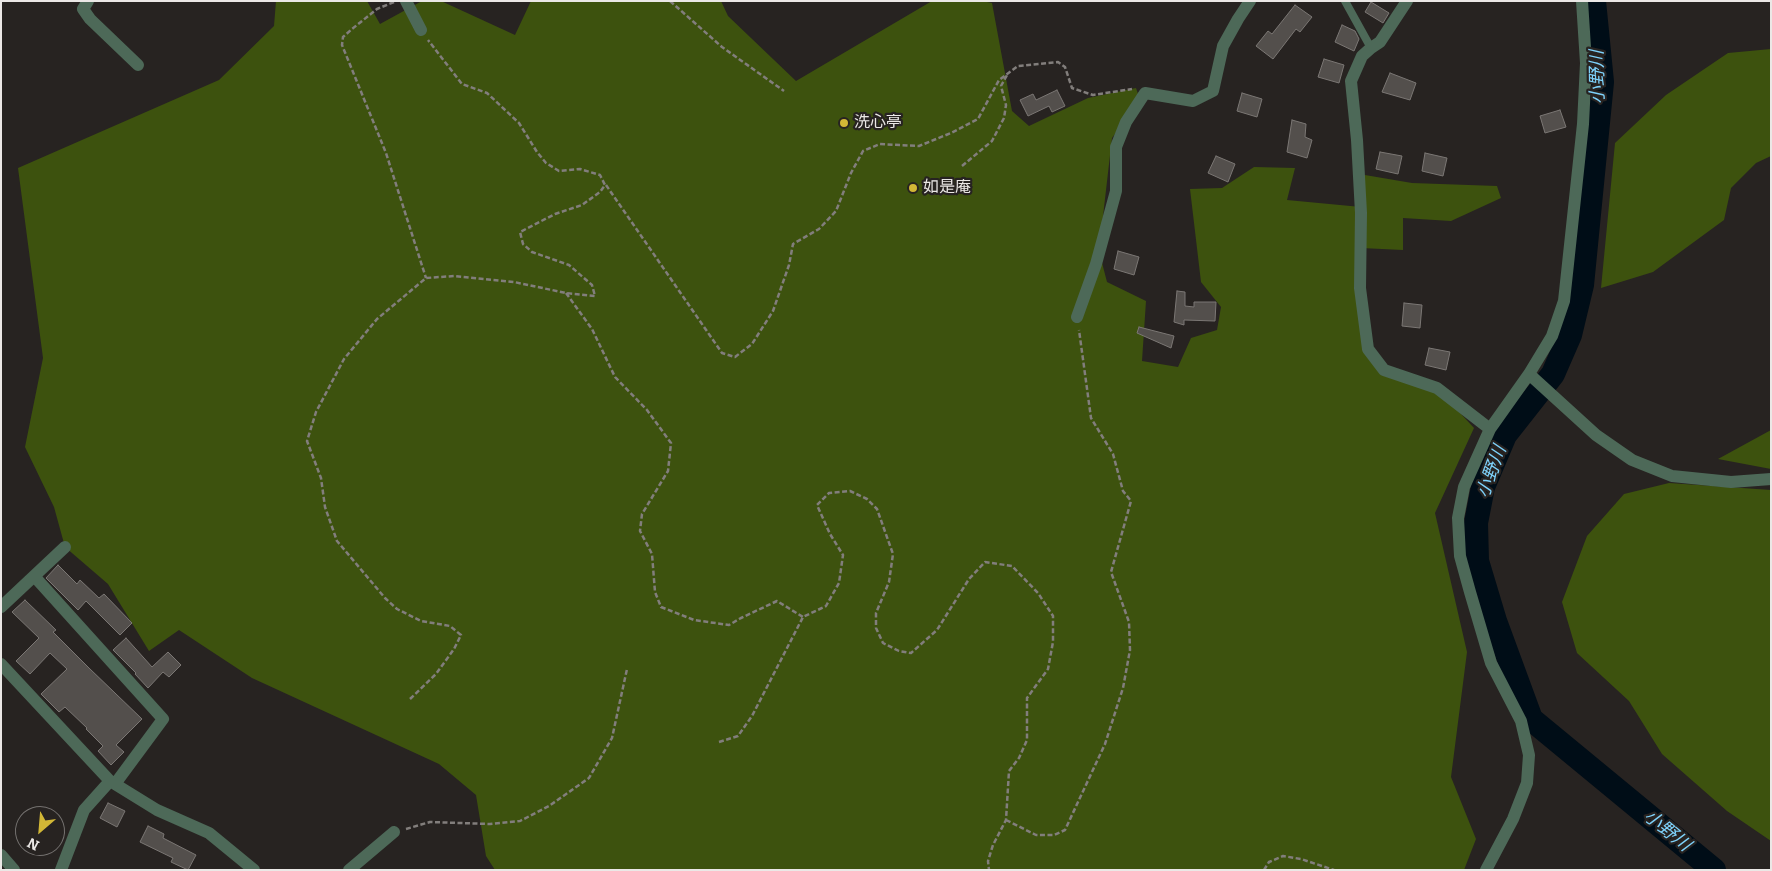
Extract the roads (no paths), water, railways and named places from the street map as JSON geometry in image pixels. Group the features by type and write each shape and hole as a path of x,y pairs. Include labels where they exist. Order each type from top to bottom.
{"street":[{"path":"88,1 83,9 90,19 138,65"},
{"path":"406,1 421,30"},
{"path":"1077,317 1096,264 1116,191 1116,147 1126,122 1145,93 1193,101 1213,91 1223,46 1250,1"},
{"path":"1407,1 1380,42 1362,56 1351,81 1361,208 1360,288 1368,348 1384,370 1437,388 1490,429"},
{"path":"1486,870 1513,819 1527,783 1528,755 1521,721 1491,663 1460,556 1458,518 1464,487 1490,429 1530,374 1552,336 1564,301 1583,124 1586,63 1582,1"},
{"path":"1530,374 1596,435 1632,460 1672,476 1731,482 1771,480"},
{"path":"1,607 65,547"},
{"path":"34,576 163,719 113,783 84,810 61,870"},
{"path":"1,664 113,783 157,810 210,833 254,870"},
{"path":"349,870 394,832"},
{"path":"1,855 14,870"}],"lane":[{"path":"1346,1 1371,48"}],"waterway":[{"name":"小野川","path":"1594,1 1602,82 1582,285 1570,335 1553,374 1505,435 1483,487 1476,523 1477,561 1495,621 1531,719 1714,870"}],"place":[{"name":"洗心亭","path":"844,123"},
{"name":"如是庵","path":"913,188"}]}
